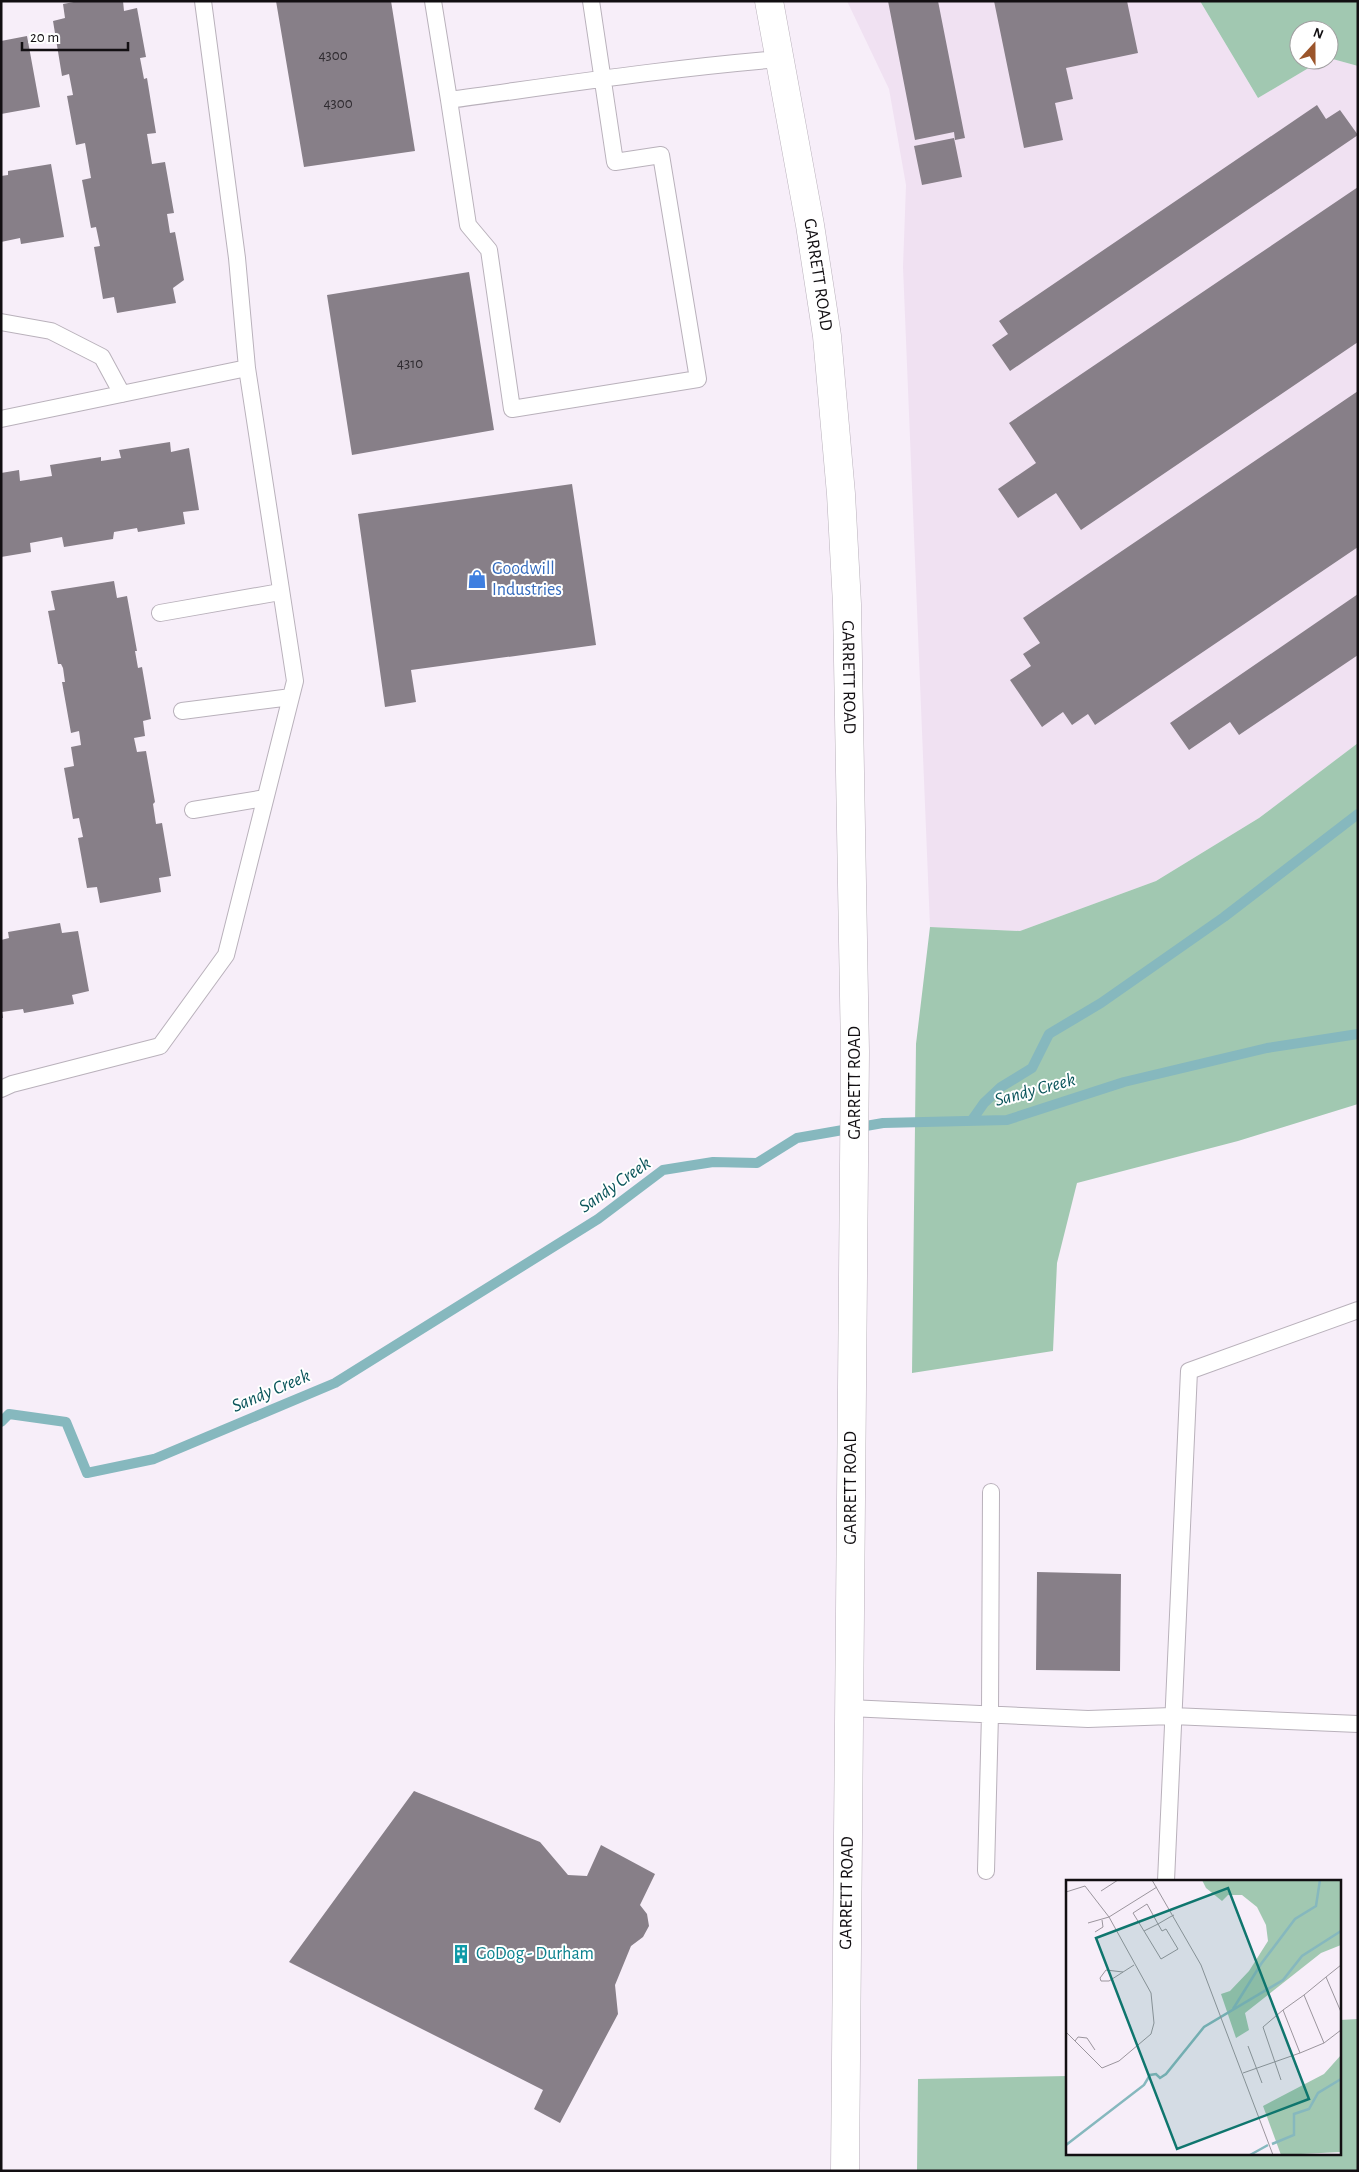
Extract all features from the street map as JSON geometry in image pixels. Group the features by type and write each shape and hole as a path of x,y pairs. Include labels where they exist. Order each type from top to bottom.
{"street":[{"name":"GARRETT ROAD","path":"769,1 827,336 841,494 848,645 855,1052 845,2171"}],"lane":[{"path":"1,1089 12,1084 160,1046 226,955 295,681 247,368 237,258 203,1"},
{"path":"433,1 468,225 489,250 512,409 698,378 661,155 615,162 591,1"},
{"path":"449,100 728,63 780,59"},
{"path":"1,322 51,331 102,357 122,394"},
{"path":"1,419 247,368"},
{"path":"160,613 280,592"},
{"path":"182,711 291,697"},
{"path":"193,810 266,798"},
{"path":"1166,1880 1189,1371 1358,1310"},
{"path":"986,1872 990,1714 990,1492"},
{"path":"849,1708 1088,1719 1172,1716 1358,1724"}],"shaded area":[{"path":"847,1 1200,1 1258,98 1305,70 1339,70 1339,61 1358,66 1358,743 1259,818 1156,881 1020,931 930,927 903,267 906,185 889,89"}],"green space":[{"path":"1200,1 1358,1 1358,66 1339,61 1339,20 1289,20 1289,70 1305,70 1258,98"},
{"path":"1358,743 1358,1104 1238,1141 1077,1183 1057,1263 1053,1351 912,1373 916,1044 930,927 1020,931 1156,881 1259,818"},
{"path":"1358,2019 1358,2171 917,2171 918,2079 1066,2076 1066,2154 1342,2154 1342,2020"}],"building":[{"path":"79,1 123,1 124,11 137,8 146,57 140,58 144,79 147,78 156,133 147,134 152,164 165,162 174,213 167,214 170,233 175,232 184,280 173,288 176,303 117,313 114,297 103,299 94,247 100,246 96,227 91,228 82,180 91,178 85,143 76,145 67,96 73,95 69,74 62,76 53,21 65,18 63,4"},
{"path":"276,1 391,1 415,151 304,167"},
{"path":"888,1 938,1 965,138 955,140 954,132 915,140"},
{"path":"994,1 1127,1 1138,53 1066,68 1073,99 1055,103 1063,140 1024,148"},
{"path":"27,36 40,107 1,114 1,41"},
{"path":"1317,105 1326,119 1340,110 1358,135 1010,371 992,345 1008,334 999,321"},
{"path":"954,138 962,177 922,185 914,146"},
{"path":"51,164 64,237 21,244 20,238 1,242 1,176 8,175 8,171"},
{"path":"1358,187 1358,342 1081,530 1056,493 1018,518 998,489 1036,463 1009,423"},
{"path":"469,272 494,430 352,455 327,295"},
{"path":"1358,391 1358,547 1095,725 1088,714 1072,725 1063,712 1042,727 1010,680 1031,666 1023,654 1040,643 1023,618"},
{"path":"170,442 171,452 189,448 199,510 183,512 185,524 138,532 137,528 114,532 113,539 64,547 62,537 30,543 31,552 1,557 1,473 19,470 20,481 52,476 50,465 101,457 101,461 121,458 119,450"},
{"name":"Goodwill Industries","path":"572,484 596,645 411,670 416,702 385,707 358,514"},
{"path":"114,581 117,598 127,596 137,651 135,651 138,668 142,667 151,719 143,721 145,736 134,738 137,752 146,751 155,802 153,804 156,824 162,823 171,876 159,878 161,892 100,903 97,887 87,888 78,838 83,837 79,818 73,819 64,768 74,766 71,747 81,745 79,731 71,733 62,682 65,682 63,668 61,664 58,664 48,611 55,610 51,591"},
{"path":"1358,594 1358,655 1239,735 1230,722 1189,750 1170,723"},
{"path":"60,923 62,933 78,931 89,991 72,995 74,1004 24,1013 23,1009 2,1012 3,1018 1,1018 1,940 9,938 8,932"},
{"path":"1037,1572 1121,1574 1120,1671 1036,1670"},
{"name":"GoDog - Durham","path":"414,1791 540,1842 568,1875 587,1876 601,1845 655,1874 640,1905 647,1914 649,1926 643,1937 631,1946 615,1985 618,2014 560,2123 534,2109 543,2090 289,1962"}],"waterway":[{"path":"972,1120 984,1103 1001,1087 1032,1068 1049,1034 1101,1003 1224,917 1358,814"},
{"name":"Sandy Creek","path":"1,1422 9,1414 66,1422 87,1473 154,1459 335,1383 598,1219 663,1170 713,1162 757,1163 797,1138 883,1123 1007,1120 1124,1082 1267,1048 1358,1034"}],"place":[{"name":"Goodwill Industries","path":"477,579"},
{"name":"GoDog - Durham","path":"461,1954"}]}
